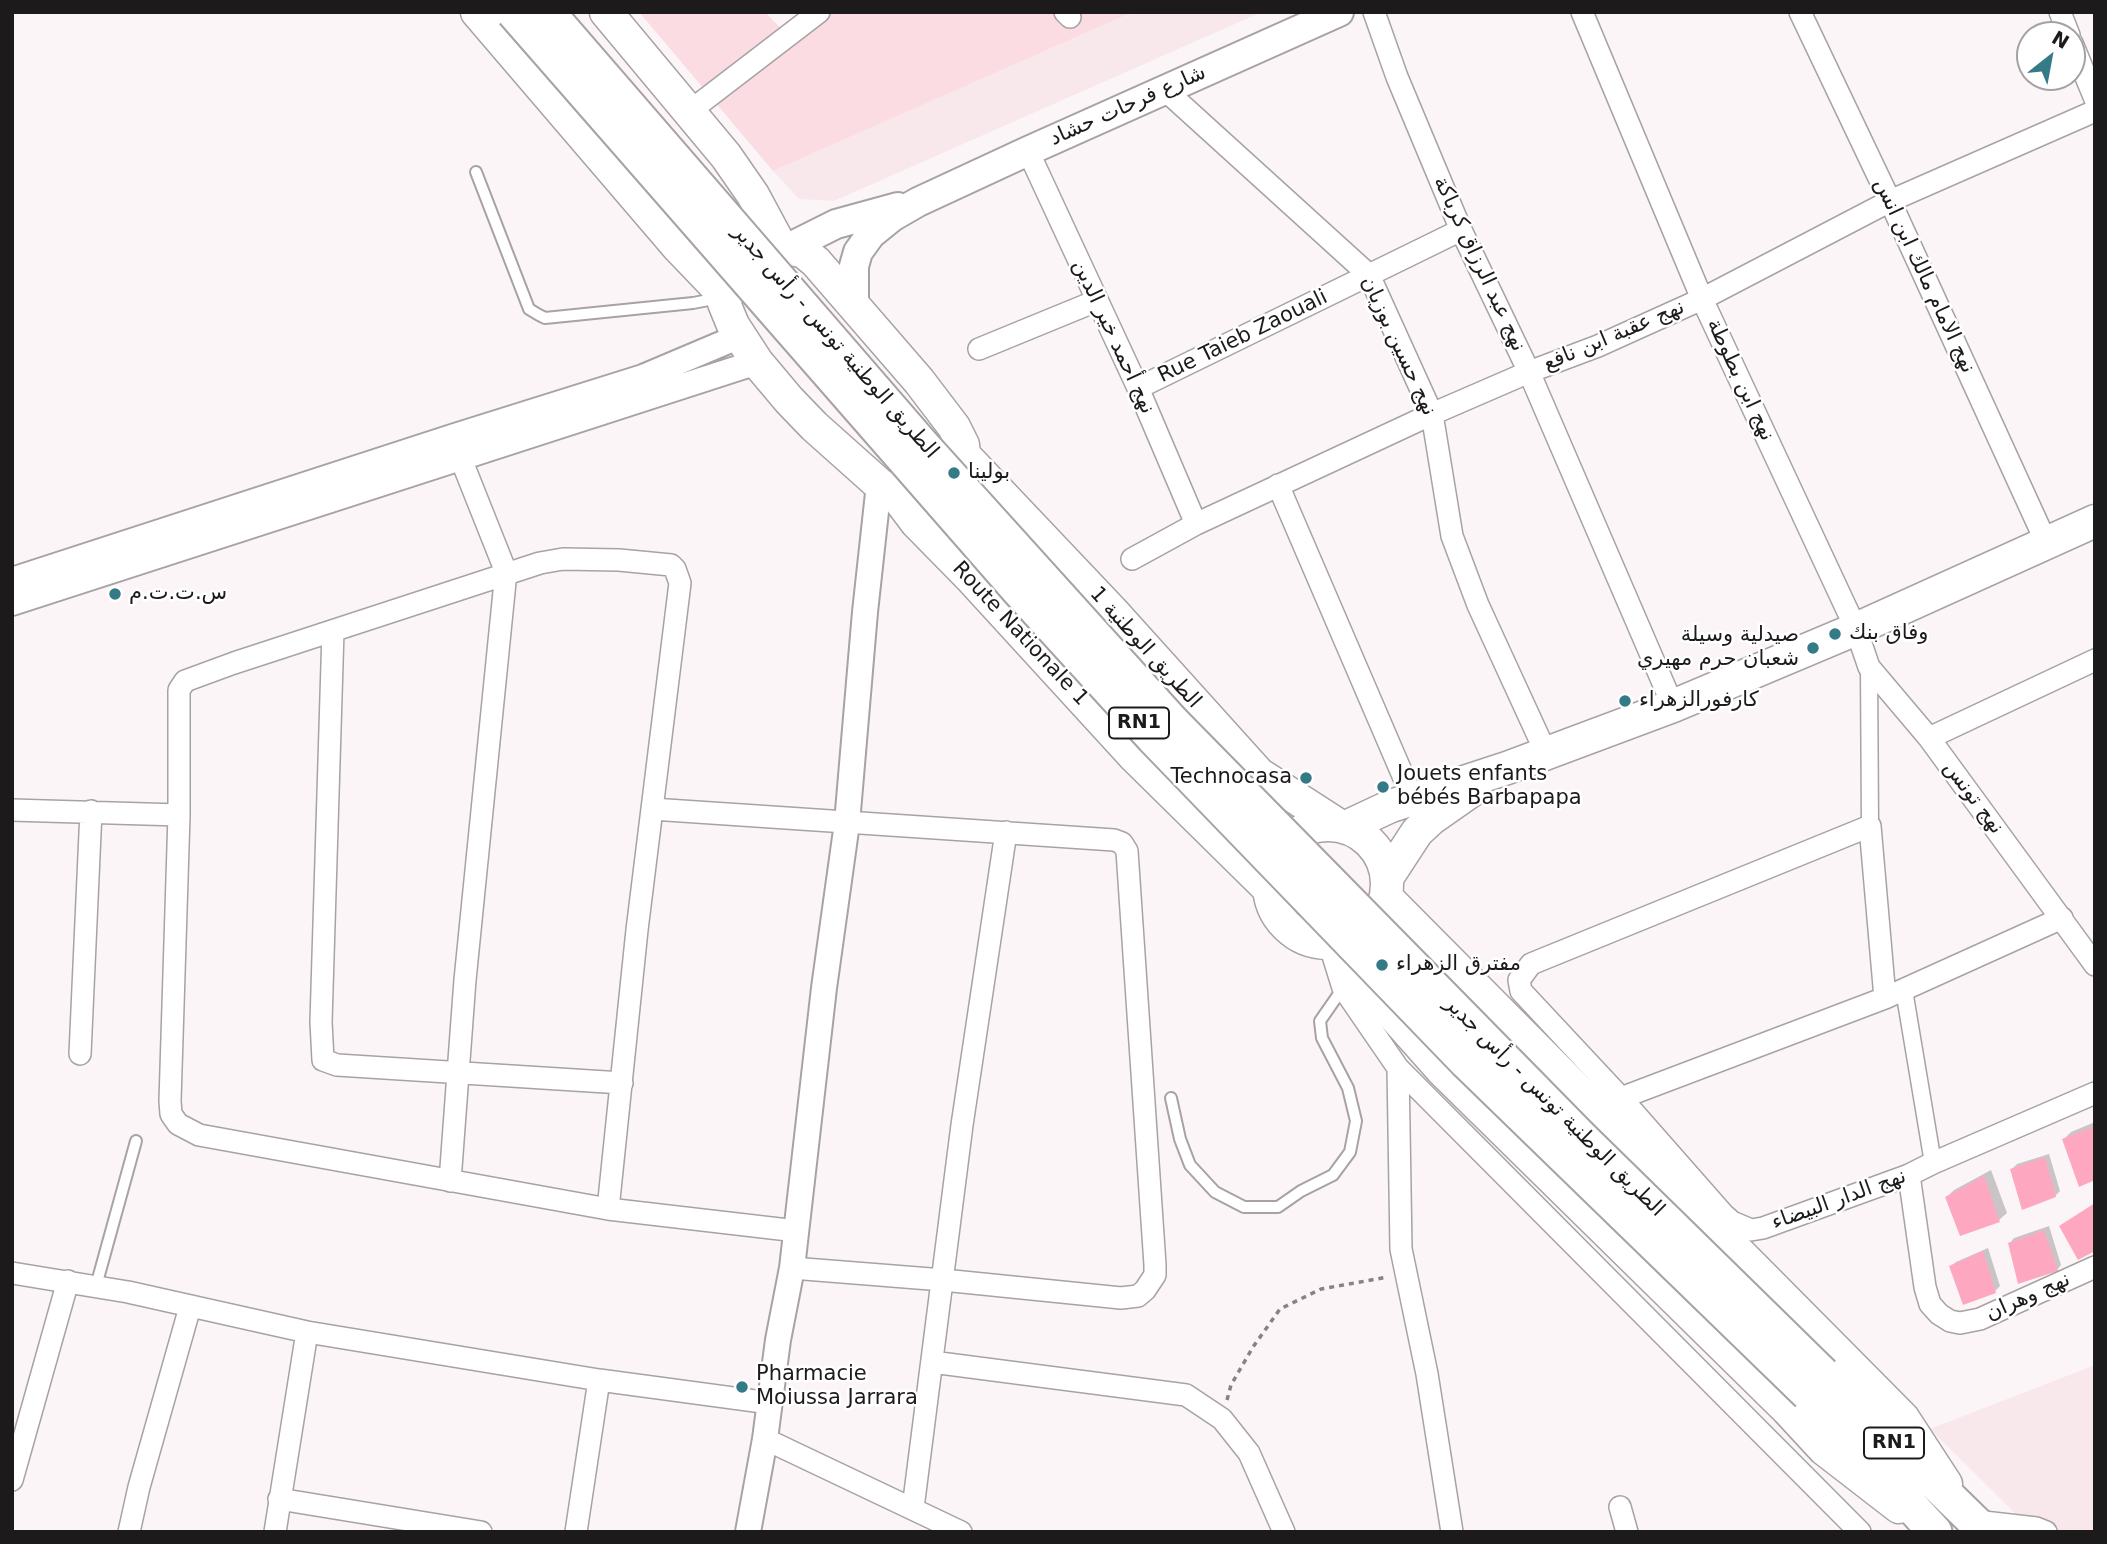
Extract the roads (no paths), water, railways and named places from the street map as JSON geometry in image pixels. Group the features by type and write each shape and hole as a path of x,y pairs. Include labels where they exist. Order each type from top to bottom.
{"highway":[{"name":"الطريق الوطنية تونس - رأس جدير","path":"513,12 973,539 1153,738 1466,1062 1815,1384 1975,1521"},
{"name":"الطريق الوطنية تونس - رأس جدير","path":"548,12 921,443 1172,721 1571,1127 1815,1384 1933,1532"}],"main road":[{"path":"477,12 678,248 725,296 746,271 785,248 835,224 918,202"},
{"path":"606,12 726,156 785,248"},
{"name":"شارع فرحات حشاد","path":"918,202 1028,150 1339,12"},
{"path":"854,306 855,266 864,242 881,225 918,202"},
{"path":"785,248 799,250 811,257 947,417 958,435 965,456 965,466 960,476 942,493 919,500 887,489"},
{"name":"Route Nationale 1","path":"725,296 725,309 757,362 814,426 887,489 1133,755 1269,889"},
{"name":"الطريق الوطنية 1","path":"965,456 1112,611 1259,774 1342,826 1362,835 1374,847 1383,862 1387,887"},
{"path":"1269,889 1270,867 1280,848 1296,833 1316,825 1342,826 1673,706 1856,629 2095,521"},
{"path":"1507,768 1431,818 1411,838 1387,887 1380,912 1371,925 1358,935 1336,942 1362,980 1441,1069 1787,1409 1824,1449 1933,1532"},
{"path":"1387,887 1903,1418 1975,1521"},
{"name":"RN1","path":"1269,889 1272,903 1288,928 1315,942 1336,942"}],"street":[{"path":"690,111 819,12"},
{"name":"نهج عبد الرزاق كرباكة","path":"1374,12 1397,77 1461,230 1529,372 1673,706"},
{"name":"نهج ابن بطوطة","path":"1582,12 1702,299 1856,629"},
{"name":"نهج الامام مالك ابن انس","path":"1800,12 2046,542"},
{"path":"2086,77 2095,99"},
{"name":"نهج حسين بوزيان","path":"1164,89 1369,275 1432,414 1452,536 1478,605 1546,753"},
{"name":"نهج عقبة ابن نافع","path":"1132,559 1196,524 1278,485 1432,414 1598,346 1702,299 1890,201 2095,111"},
{"name":"نهج أحمد خير الدين","path":"1028,150 1138,388 1196,524"},
{"name":"Rue Taieb Zaouali","path":"1138,388 1461,230"},
{"path":"979,349 1096,301"},
{"path":"12,580 643,377 740,336"},
{"path":"12,603 757,362"},
{"path":"450,1181 465,980 506,572 461,459"},
{"path":"1278,485 1413,799"},
{"path":"748,1532 797,1231 824,988 847,823 864,625 887,489"},
{"path":"608,1209 680,583 675,569 671,565 588,559 549,561 506,572 194,676 182,685 179,690 179,815 170,1101 174,1119 185,1129 200,1135 608,1209 797,1231"},
{"name":"نهج تونس","path":"1856,629 1869,667 1929,738 2095,965"},
{"path":"333,631 322,1057 328,1064 337,1065 622,1083"},
{"path":"1929,738 2093,665"},
{"path":"1869,667 1870,826 1895,994 1933,1163"},
{"path":"652,809 1114,839 1122,843 1127,851 1155,1275 1146,1290 1138,1296 1121,1298 792,1268"},
{"path":"12,810 179,815"},
{"path":"80,1054 91,811"},
{"name":"نهج الدار البيضاء","path":"1870,826 1531,964 1522,973 1519,981 1521,991 1621,1098 1723,1214 1751,1230 1909,1175 2095,1093"},
{"path":"914,1508 962,1125 1006,832"},
{"path":"1621,1098 1895,994 2062,918"},
{"path":"1336,942 1343,988 1398,1068 1860,1532"},
{"path":"1398,1068 1401,1249 1427,1374 1452,1532"},
{"name":"نهج وهران","path":"1909,1175 1925,1287 1930,1304 1950,1321 1960,1323 1980,1319 2095,1267"},
{"path":"12,1273 96,1286 307,1332 599,1380 770,1403"},
{"path":"12,1480 68,1281"},
{"path":"129,1532 139,1486 190,1307"},
{"path":"275,1532 307,1332"},
{"path":"932,1362 1186,1395 1222,1419 1249,1454 1283,1532"},
{"path":"576,1532 599,1380"},
{"path":"765,1439 961,1532"},
{"path":"279,1499 481,1532"},
{"path":"1620,1507 1627,1532"},
{"path":"1975,1521 2036,1528 2046,1532"}],"lane":[{"path":"476,172 529,309 545,318 706,302 725,296"},
{"path":"1171,1098 1180,1139 1190,1165 1215,1192 1244,1207 1278,1207 1301,1191 1333,1175 1350,1152 1356,1121 1348,1088 1322,1038 1320,1021 1343,988"},
{"path":"96,1286 136,1141"}],"place":[{"name":"بولينا","path":"954,473"},
{"name":"س.ت.ت.م","path":"115,594"},
{"name":"وفاق بنك","path":"1835,634"},
{"name":"صيدلية وسيلة شعبان حرم مهيري","path":"1813,648"},
{"name":"كارفورالزهراء","path":"1625,701"},
{"name":"Technocasa","path":"1306,778"},
{"name":"Jouets enfants bébés Barbapapa","path":"1383,787"},
{"name":"مفترق الزهراء","path":"1382,965"},
{"name":"Pharmacie Moiussa Jarrara","path":"742,1387"}]}
